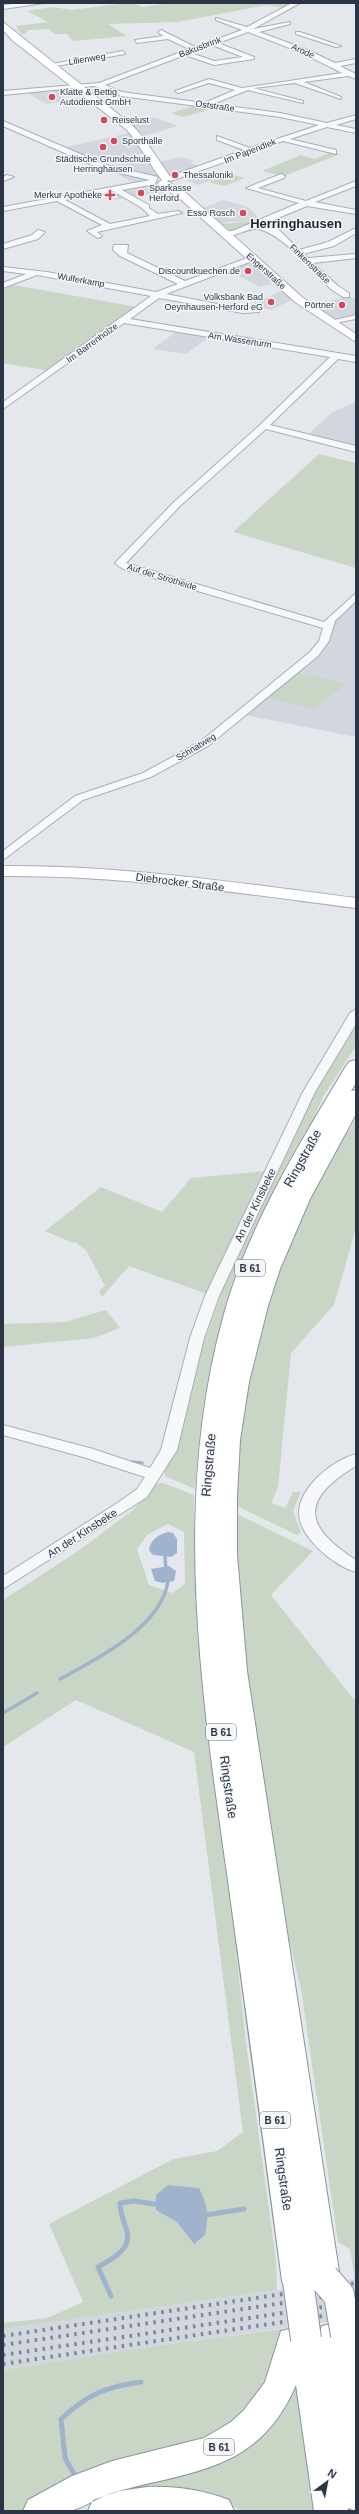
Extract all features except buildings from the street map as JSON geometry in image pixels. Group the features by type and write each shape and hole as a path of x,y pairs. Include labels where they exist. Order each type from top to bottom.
{"highway":[{"name":"Ringstraße","path":"215,1501 210,1435 219,1380 235,1312 256,1252 287,1184 356,1066"},
{"name":"Ringstraße","path":"331,2511 311,2279 213,1671 204,1559 229,1436 237,1382 253,1314 288,1220 330,1140 356,1096"},
{"name":"Ringstraße","path":"316,2333 356,2495"},
{"name":"B 61","path":"40,2511 90,2496 214,2451 237,2437 258,2420 273,2398 290,2362 316,2333 356,2368"},
{"path":"90,2496 190,2504 217,2511"}],"main road":[{"name":"Engerstraße","path":"3,25 15,38 135,133 144,143 163,180 182,195 299,300 356,339"},
{"name":"Diebrocker Straße","path":"3,870 99,872 356,903"}],"street":[{"path":"3,7 41,3"},
{"name":"Bakusbrink","path":"100,85 211,43 249,31 297,3"},
{"name":"Arode","path":"218,19 310,53 330,66 356,77"},
{"path":"249,31 288,24"},
{"path":"161,32 185,46 195,49"},
{"path":"279,41 301,34 338,46"},
{"path":"137,41 169,37"},
{"path":"184,53 214,63 252,57 211,43"},
{"name":"Lilienweg","path":"50,65 123,53"},
{"path":"330,66 356,61"},
{"path":"205,105 244,89 347,74"},
{"path":"178,91 209,81 293,100"},
{"path":"295,81 338,98"},
{"name":"Oststraße","path":"3,94 75,85 100,85 121,94 328,124 356,131"},
{"name":"Im Papendiek","path":"3,209 163,180 250,151 283,138 356,117"},
{"path":"3,123 115,171 163,180"},
{"path":"220,138 250,151"},
{"name":"Im Papendiek","path":"283,138 333,152"},
{"path":"243,191 281,176"},
{"path":"225,233 253,225 356,183"},
{"path":"251,188 306,203 356,212"},
{"path":"115,189 135,200 157,216"},
{"path":"58,199 109,226"},
{"path":"98,236 91,231 157,216 178,213"},
{"name":"Finkenstraße","path":"253,225 275,231 300,252 306,261 346,295"},
{"path":"300,252 331,244 356,230"},
{"path":"3,247 35,236 41,232"},
{"path":"122,252 183,283"},
{"path":"306,261 356,256"},
{"path":"347,257 356,262"},
{"name":"Im Barrenholze","path":"3,406 158,294 183,283 253,259"},
{"name":"Wulferkamp","path":"3,269 38,272 243,311 256,310"},
{"path":"3,286 38,272"},
{"path":"330,322 356,317"},
{"name":"Am Wasserturm","path":"123,320 335,357 356,359"},
{"name":"Auf der Strotheide","path":"328,626 126,567 120,563 188,494 264,426 335,357"},
{"path":"264,426 356,449"},
{"name":"Schnatweg","path":"3,857 26,837 79,798 147,775 214,737 314,654 324,641 328,626 335,615 356,596"},
{"name":"An der Kinsbeke","path":"3,1583 124,1506 142,1492 169,1450 197,1338 212,1296 309,1092 356,1013"},
{"path":"3,1430 88,1453 153,1474"},
{"path":"356,1459 319,1482 311,1494 307,1512 307,1521 319,1541 356,1567"}],"shaded area":[{"name":"Klatte & Bettig Autodienst GmbH","path":"71,87 81,95 60,98 64,101 46,104 26,92"},
{"path":"153,117 178,126 144,136 130,123"},
{"name":"Städtische Grundschule Herringhausen","path":"129,133 143,154 96,160 66,147"},
{"path":"181,157 194,161 190,163 204,167 176,178 160,178 152,181 168,192 112,200 96,191 134,183 121,176 120,171 108,166 146,159 160,162"},
{"path":"196,174 215,179 198,185 184,179"},
{"path":"224,200 248,207 261,220 227,222 222,224 203,208"},
{"path":"249,262 272,284 260,287 241,277 232,268"},
{"path":"281,291 292,300 271,310 251,305"},
{"path":"349,296 356,299 356,315 334,319 312,306"},
{"path":"177,331 209,337 186,354 153,349"},
{"path":"356,402 356,447 308,435 331,413"},
{"path":"356,600 356,737 245,715 266,697 345,685 297,672 317,654 335,618"},
{"path":"356,2279 356,2318 140,2348 3,2370 3,2329"}],"green space":[{"path":"134,3 142,7 170,3 307,3 292,4 286,8 266,5 178,22 108,24 127,36 73,41 67,34 55,34 49,29 28,30 25,34 21,34 16,26 48,22 27,11 53,7 71,10"},
{"path":"198,105 217,108 182,117 171,113"},
{"path":"331,152 340,154 284,176 262,171 301,155 315,159"},
{"path":"228,174 245,178 224,186 209,182"},
{"path":"261,220 234,230 229,230 222,224"},
{"path":"14,285 137,307 49,371 3,363 3,289"},
{"path":"319,454 356,463 356,568 233,532"},
{"path":"297,672 346,684 313,709 266,697"},
{"path":"356,1021 356,1046 323,1097 220,1335 204,1412 195,1489 165,1476 164,1469 202,1347 223,1289 314,1091"},
{"path":"356,1119 356,1228 334,1305 291,1353 278,1487 271,1503 285,1508 293,1492 301,1492 293,1511 301,1532 297,1535 235,1505 237,1469 247,1397 261,1322 272,1285 292,1236 316,1188"},
{"path":"266,1171 207,1294 129,1266 102,1297 99,1291 105,1286 86,1250 75,1242 73,1243 45,1231 101,1187 162,1212 191,1178"},
{"path":"106,1310 120,1328 94,1338 3,1347 3,1324 65,1322"},
{"path":"163,1483 194,1495 197,1635 234,1892 236,1951 246,2042 276,2260 277,2290 3,2329 3,2323 47,2318 83,2302 49,2224 173,2159 217,2151 243,2132 194,1752 76,1700 3,1747 3,1600 81,1549 133,1510 154,1484","holes":["168,1524 184,1532 185,1584 172,1593 149,1585 137,1549 147,1535"]},
{"path":"235,1513 313,1551 271,1595 356,1702 355,2279 350,2249 338,2242 301,1989 274,1878 247,1705 236,1550"},
{"path":"282,2329 280,2342 262,2399 217,2438 24,2511 3,2511 3,2370 140,2348"},
{"path":"299,2362 320,2511 242,2511 228,2504 106,2500 104,2490 186,2470"}],"water":[{"path":"168,1532 173,1533 177,1539 177,1553 171,1557 153,1555 149,1550 151,1543 161,1534"},
{"path":"169,1566 176,1571 174,1581 163,1583 155,1581 151,1569"},
{"path":"168,2185 199,2188 202,2194 207,2211 205,2235 194,2244 177,2222 156,2210 156,2195"}],"waterway":[{"path":"132,1462 142,1463"},
{"path":"165,1557 166,1570"},
{"path":"60,1679 109,1651 141,1626 154,1612 163,1597 168,1580"},
{"path":"3,1713 37,1693"},
{"path":"111,2296 98,2267 116,2256 125,2247 128,2235 121,2213 120,2203 134,2201 160,2205"},
{"path":"206,2215 244,2209"},
{"path":"77,2479 65,2458 61,2419 80,2403 98,2393 117,2386 141,2382"}],"railway":[{"path":"3,2336 356,2283"},
{"path":"3,2345 356,2292"},
{"path":"3,2355 356,2302"},
{"path":"3,2364 356,2311"}],"place":[{"name":"Klatte & Bettig Autodienst GmbH","path":"52,97"},
{"name":"Reiselust","path":"104,120"},
{"name":"Sporthalle","path":"114,141"},
{"name":"Städtische Grundschule Herringhausen","path":"103,147"},
{"name":"Thessaloniki","path":"175,175"},
{"name":"Sparkasse Herford","path":"141,193"},
{"name":"Merkur Apotheke","path":"110,195"},
{"name":"Esso Rosch","path":"243,213"},
{"name":"Discountkuechen.de","path":"248,271"},
{"name":"Volksbank Bad Oeynhausen-Herford eG","path":"271,302"},
{"name":"Pörtner","path":"342,305"}],"district":[{"name":"Herringhausen","path":"296,223"}]}
